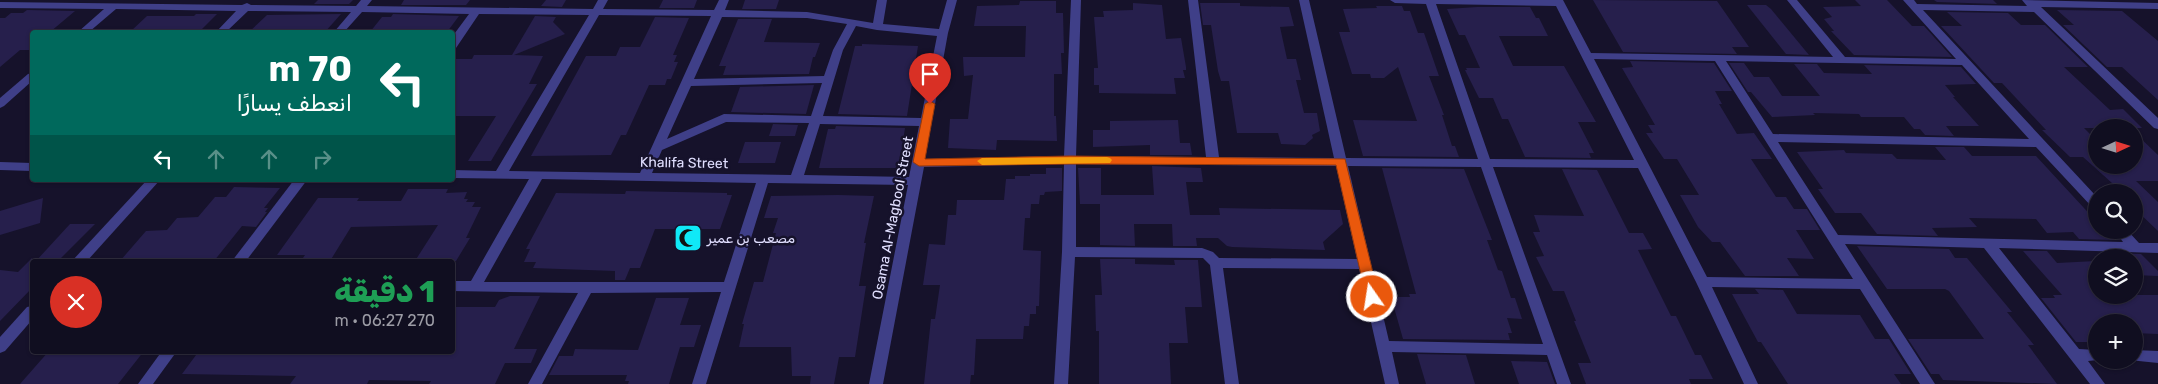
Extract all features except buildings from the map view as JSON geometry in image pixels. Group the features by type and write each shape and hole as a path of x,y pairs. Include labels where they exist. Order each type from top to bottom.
{"street":[{"path":"223,30 253,0"},
{"path":"341,30 367,0"},
{"path":"500,175 603,0"},
{"path":"644,177 724,0"},
{"path":"877,27 882,0"},
{"name":"Osama Al-Magbool Street","path":"876,384 943,33 952,0"},
{"path":"1061,384 1069,252 1070,160 1076,0"},
{"path":"1193,0 1213,161"},
{"path":"1304,0 1392,384"},
{"path":"1395,0 1559,2 1703,282 1751,384"},
{"path":"1430,0 1484,162 1564,384"},
{"path":"1792,0 1842,60"},
{"path":"85,30 117,3"},
{"path":"0,5 117,3 359,10 806,15 877,27 943,33"},
{"path":"1911,4 2158,6"},
{"path":"1911,4 2088,195"},
{"path":"2031,4 2152,114 2158,125"},
{"path":"455,42 476,11"},
{"path":"796,180 838,50 854,22"},
{"path":"1588,56 1964,62"},
{"path":"1718,58 1928,384"},
{"path":"0,104 30,78"},
{"path":"688,83 829,80"},
{"path":"657,148 724,118 926,122"},
{"path":"1769,138 2040,143"},
{"path":"919,162 1070,160 1642,164"},
{"path":"0,166 30,167"},
{"name":"Khalifa Street","path":"455,174 915,182"},
{"path":"475,286 538,175"},
{"path":"699,384 763,179"},
{"path":"81,259 152,182"},
{"path":"241,259 299,182"},
{"path":"1836,239 2158,248"},
{"path":"2128,239 2135,247"},
{"path":"1987,242 2098,384"},
{"path":"1069,252 1202,253 1208,255 1216,263 1232,384"},
{"path":"1216,263 1365,264"},
{"path":"1703,282 1864,284"},
{"path":"455,286 586,288 730,287"},
{"path":"535,384 586,288"},
{"path":"0,347 30,313"},
{"path":"1384,346 1551,350"},
{"path":"145,384 168,354"},
{"path":"2075,355 2088,355"},
{"path":"2143,356 2158,357"}],"slow traffic":[{"path":"982,161 1107,160"}],"place":[{"name":"مصعب بن عمير","path":"688,238"}],"route":[{"path":"930,104 919,162 1070,160 1341,162 1372,297"}]}
